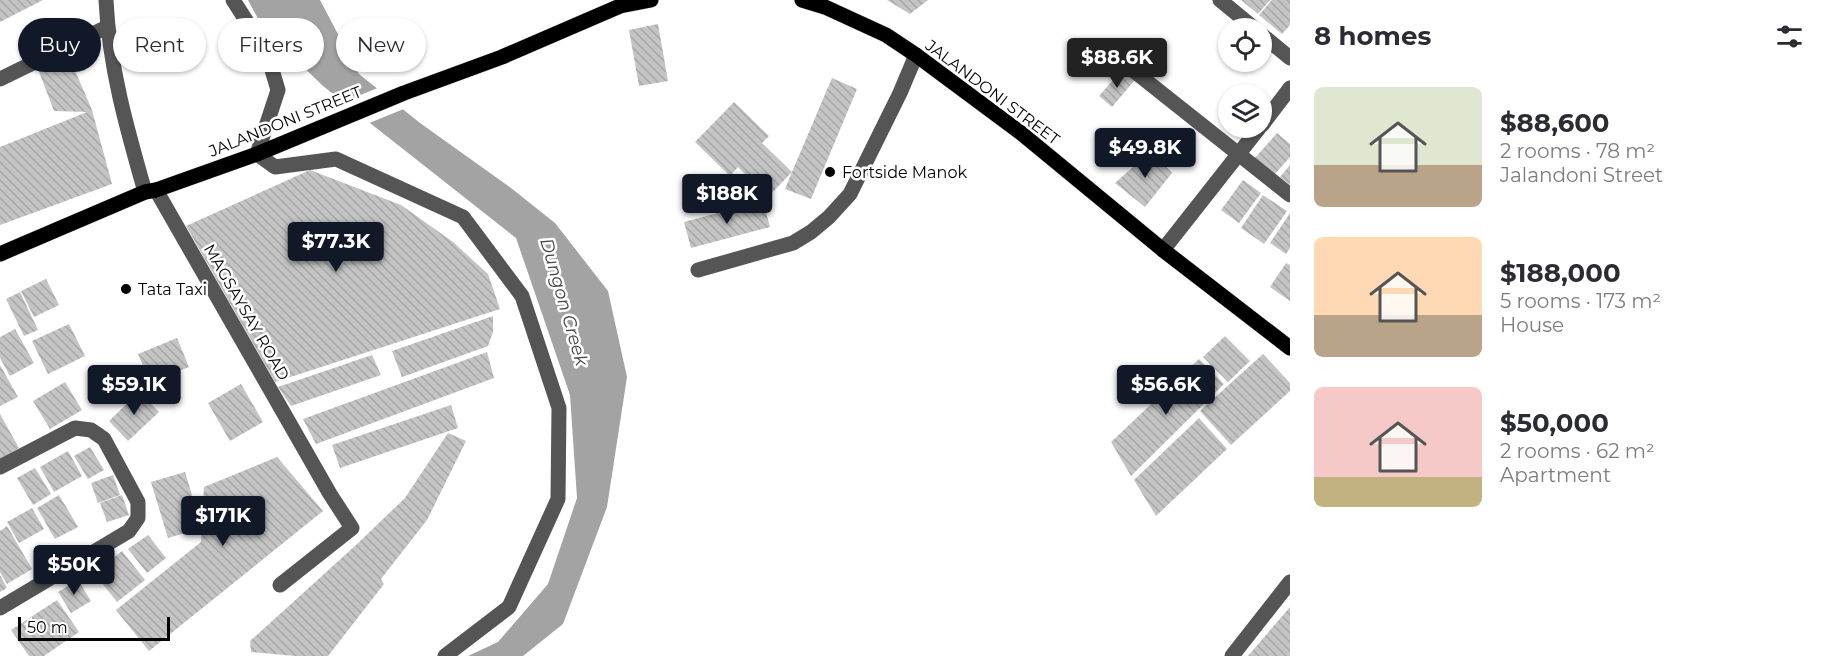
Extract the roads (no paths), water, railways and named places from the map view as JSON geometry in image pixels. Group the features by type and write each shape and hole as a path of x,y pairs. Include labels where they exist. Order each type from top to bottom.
{"main road":[{"name":"JALANDONI STREET","path":"0,254 150,191 257,154 404,93 502,57 620,6 651,0"},
{"name":"JALANDONI STREET","path":"802,0 886,35 916,55 1021,133 1163,250 1290,348"}],"street":[{"name":"MAGSAYSAY ROAD","path":"106,0 107,27 119,100 150,191 352,528 280,585"},
{"path":"233,0 267,53 278,90 257,154 275,167 336,159 463,217 522,296 559,408 558,499 509,607 445,656"},
{"path":"1220,0 1242,18"},
{"path":"0,79 107,27"},
{"path":"1272,43 1290,58"},
{"path":"1110,52 1290,195"},
{"path":"698,270 793,243 829,217 850,194 900,93 916,55"},
{"path":"1272,111 1290,88"},
{"path":"1163,250 1251,138"},
{"path":"0,467 75,428 91,430 105,439 138,502 138,518 129,531 0,608"},
{"path":"1232,656 1290,582"}],"water":[{"name":"Dungon Creek","path":"248,0 320,0 336,30 336,72 358,72 420,123 511,188 555,223 608,291 627,377 607,507 563,624 523,656 468,656 498,642 548,584 577,498 570,395 516,238 323,86 309,72 324,72 324,18 258,18"}],"place":[{"name":"Fortside Manok","path":"830,172"},
{"name":"Tata Taxi","path":"126,289"}]}
